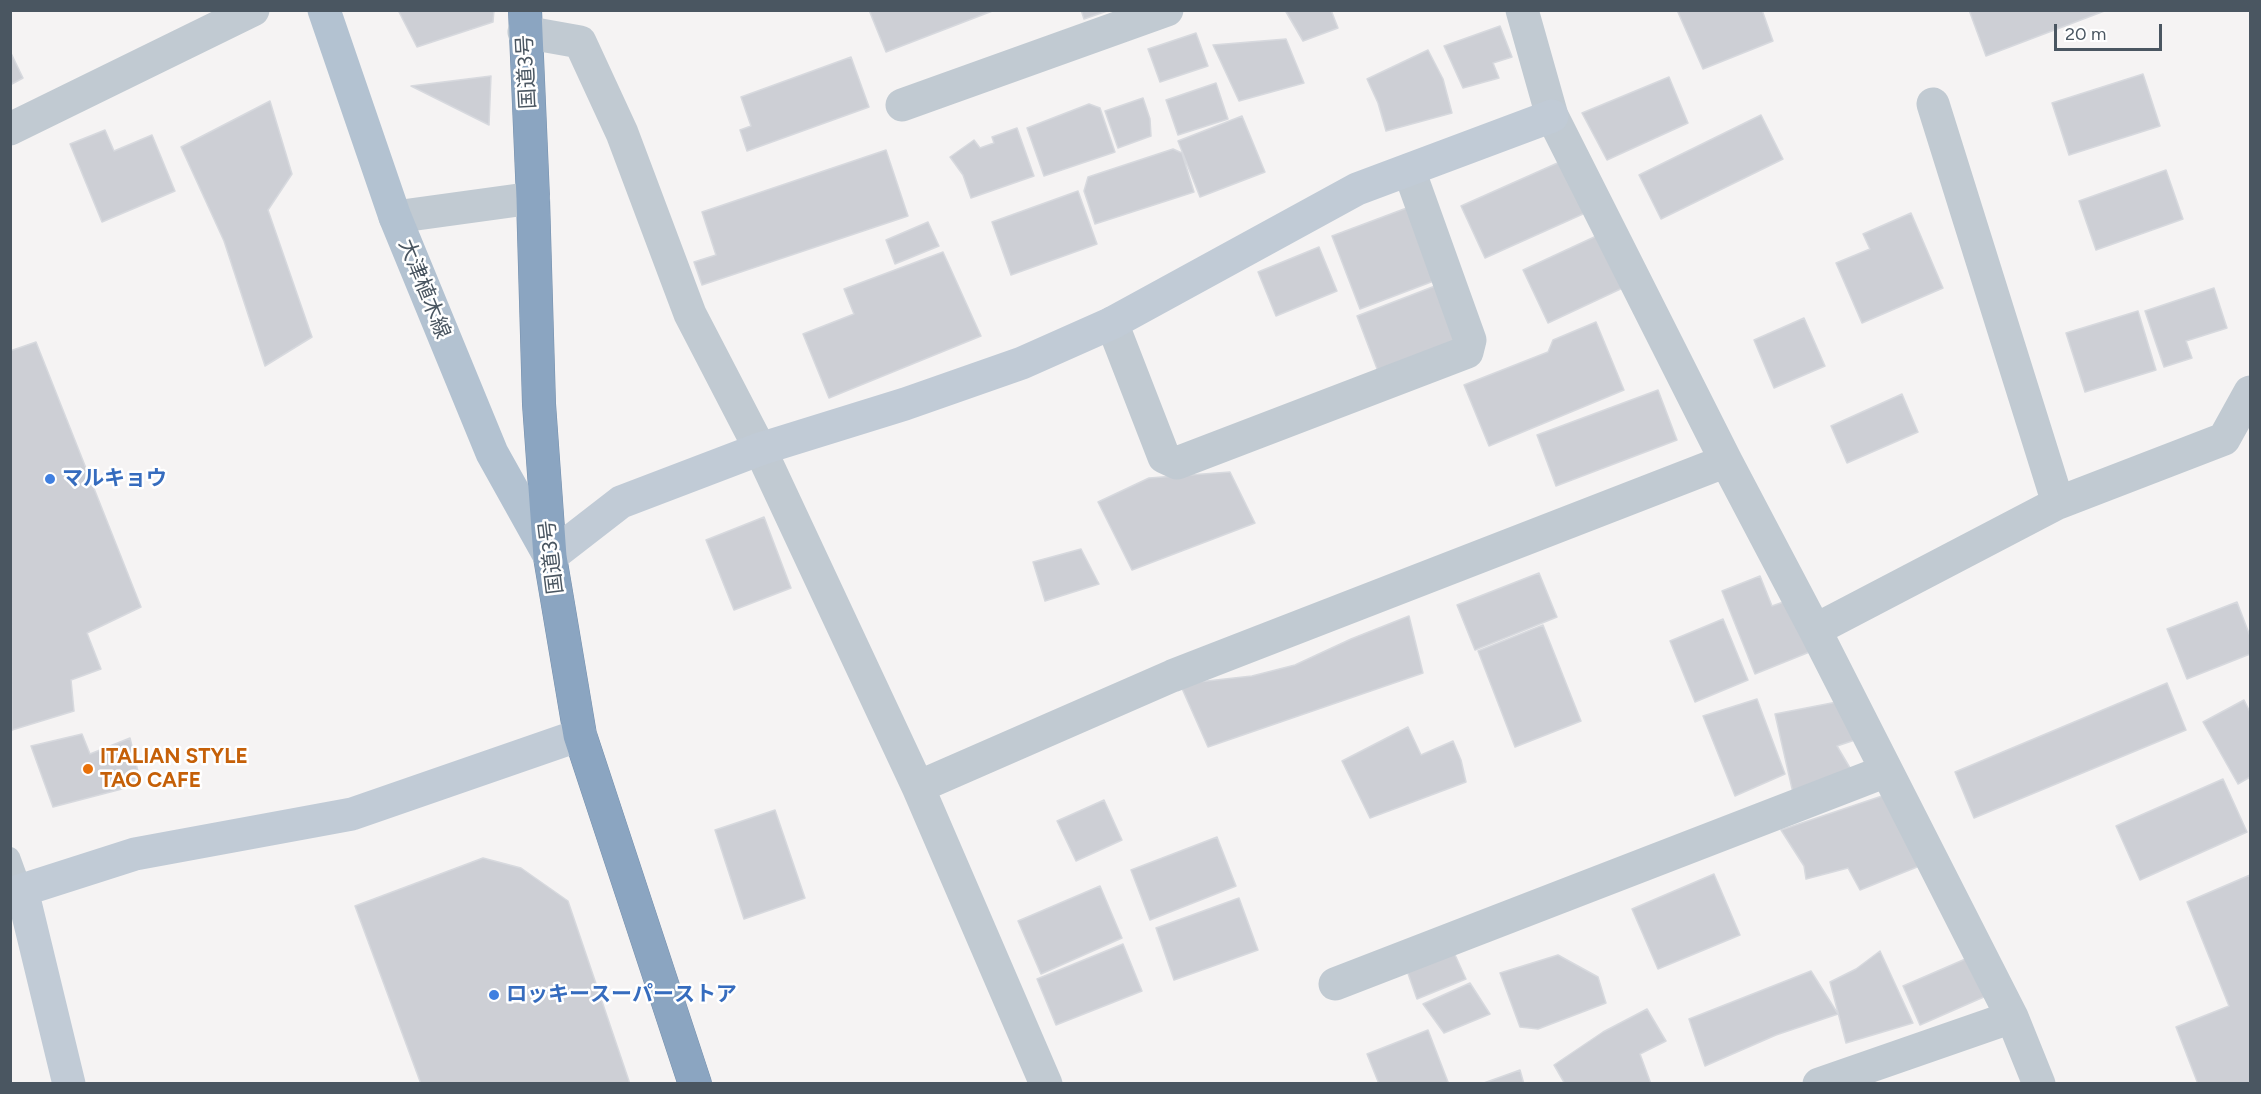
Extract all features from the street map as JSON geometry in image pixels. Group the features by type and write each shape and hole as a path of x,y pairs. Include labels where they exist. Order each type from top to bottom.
{"highway":[{"name":"国道3号","path":"524,21 533,198 539,404 550,556 580,735 695,1083"}],"main road":[{"name":"大津植木線","path":"324,10 395,216 492,453 550,556"}],"street":[{"path":"10,129 253,10"},
{"path":"902,105 1167,10"},
{"path":"1522,10 1552,116 1726,461 1815,630 2012,1017 2039,1083"},
{"path":"524,21 580,42 622,133 690,314 760,449 918,787 1046,1083"},
{"path":"1933,104 2058,504"},
{"path":"550,556 621,502 760,449 905,404 1000,370 1112,323 1357,189 1552,116"},
{"path":"1112,323 1164,457 1177,463 1467,352 1470,340 1409,170"},
{"path":"395,216 533,198"},
{"path":"1815,630 2058,504 2224,439 2250,392"},
{"path":"918,787 1172,676 1726,461"},
{"path":"69,1083 16,892 135,854 352,814 580,735"},
{"path":"1335,984 1886,771"},
{"path":"1819,1083 2012,1017"}],"lane":[{"path":"10,857 16,892"}],"building":[{"path":"398,10 494,10 493,22 417,47"},
{"path":"869,10 995,10 886,52"},
{"path":"1081,10 1110,10 1084,19"},
{"path":"1285,10 1331,10 1338,28 1303,41"},
{"path":"1677,10 1762,10 1773,41 1703,69"},
{"path":"1969,10 2107,10 1986,56"},
{"path":"1500,26 1512,57 1493,63 1499,78 1463,88 1444,46"},
{"path":"1196,33 1208,66 1160,82 1148,49"},
{"path":"1286,39 1304,83 1239,101 1213,45"},
{"path":"1428,50 1443,79 1452,113 1386,131 1378,103 1367,79"},
{"path":"10,51 23,78 10,85"},
{"path":"851,57 869,107 747,151 740,130 751,126 741,97"},
{"path":"2143,74 2160,126 2069,155 2052,103"},
{"path":"491,76 489,125 411,86"},
{"path":"1669,77 1688,123 1607,160 1582,113"},
{"path":"1216,83 1228,119 1178,135 1166,100"},
{"path":"1143,98 1150,119 1151,136 1118,148 1105,111"},
{"path":"270,101 292,174 268,210 312,337 265,366 224,241 181,147"},
{"path":"1089,104 1100,108 1115,152 1044,176 1027,128"},
{"path":"1761,115 1783,159 1661,219 1639,175"},
{"path":"1242,116 1265,172 1200,197 1178,141"},
{"path":"1017,128 1034,176 971,198 963,175 950,157 974,140 980,148 994,143 992,137"},
{"path":"105,130 114,151 152,135 175,191 102,222 70,144"},
{"path":"1173,149 1182,153 1194,192 1095,224 1084,191 1088,177"},
{"path":"886,150 908,216 702,285 694,262 716,255 702,212"},
{"path":"1571,157 1594,209 1485,258 1461,206"},
{"path":"2166,170 2183,219 2096,250 2079,201"},
{"path":"1078,191 1097,244 1011,275 992,222"},
{"path":"1412,206 1439,279 1360,309 1332,236"},
{"path":"1911,213 1943,288 1862,323 1836,263 1870,249 1863,234"},
{"path":"928,222 939,246 895,264 886,240"},
{"path":"1605,232 1629,285 1548,323 1523,270"},
{"path":"1319,247 1337,291 1276,316 1258,272"},
{"path":"943,252 981,336 829,398 803,334 854,314 844,289"},
{"path":"1435,286 1457,344 1379,374 1357,316"},
{"path":"2214,288 2227,328 2186,341 2192,358 2164,367 2145,311"},
{"path":"2138,311 2156,370 2085,392 2066,333"},
{"path":"1804,318 1825,366 1774,388 1754,340"},
{"path":"1596,322 1624,390 1489,446 1464,385 1548,352 1553,340"},
{"name":"マルキョウ","path":"36,342 141,607 87,633 101,669 71,680 74,711 12,730 10,351"},
{"path":"1658,390 1677,440 1556,486 1537,435"},
{"path":"1902,394 1918,432 1847,463 1831,426"},
{"path":"1230,472 1255,523 1132,570 1098,502 1149,478"},
{"path":"764,517 791,588 734,610 706,540"},
{"path":"1081,549 1099,584 1045,601 1033,562"},
{"path":"1539,573 1557,617 1475,650 1457,605"},
{"path":"1760,576 1772,606 1792,599 1812,651 1755,674 1722,591"},
{"path":"2237,602 2250,636 2250,654 2187,679 2167,629"},
{"path":"1409,616 1423,673 1208,747 1180,684 1252,676 1295,665"},
{"path":"1723,619 1748,680 1695,702 1670,641"},
{"path":"1543,625 1581,721 1515,747 1478,651"},
{"path":"2167,683 2186,730 1974,818 1955,772"},
{"path":"1757,699 1785,774 1735,796 1703,716"},
{"path":"2244,700 2250,712 2250,777 2238,784 2203,722"},
{"path":"1842,701 1861,738 1837,746 1853,773 1793,793 1775,714"},
{"path":"1408,727 1421,755 1453,741 1461,760 1466,782 1370,818 1342,761"},
{"name":"ITALIAN STYLE TAO CAFE","path":"82,734 90,754 130,738 141,784 53,807 31,746"},
{"path":"2223,779 2247,832 2140,880 2116,826"},
{"path":"1888,794 1922,865 1860,890 1848,868 1806,879 1804,866 1781,830"},
{"path":"1104,800 1122,840 1076,861 1057,821"},
{"path":"775,810 805,898 744,919 715,830"},
{"path":"1217,837 1236,886 1150,920 1131,870"},
{"name":"ロッキースーパーストア","path":"483,858 521,868 568,901 630,1084 421,1084 355,906"},
{"path":"1714,874 1740,935 1658,969 1632,909"},
{"path":"2250,875 2250,1084 2198,1084 2176,1027 2229,1006 2187,902"},
{"path":"1100,886 1122,938 1041,974 1018,921"},
{"path":"1239,898 1258,950 1174,980 1156,928"},
{"path":"1123,944 1142,991 1056,1025 1037,979"},
{"path":"1451,946 1466,979 1417,999 1405,965"},
{"path":"1880,951 1913,1023 1846,1043 1830,982 1856,969"},
{"path":"1558,955 1598,977 1606,1003 1538,1029 1520,1027 1500,973"},
{"path":"1970,957 1986,996 1920,1025 1903,986"},
{"path":"1811,971 1838,1014 1776,1035 1705,1066 1689,1019"},
{"path":"1470,983 1490,1014 1444,1033 1423,1004"},
{"path":"1647,1009 1666,1041 1640,1054 1651,1084 1565,1084 1554,1065 1603,1032"},
{"path":"1428,1030 1448,1082 1444,1084 1379,1084 1367,1054"},
{"path":"1520,1070 1524,1084 1481,1084"}],"place":[{"name":"マルキョウ","path":"50,479"},
{"name":"ITALIAN STYLE TAO CAFE","path":"88,769"},
{"name":"ロッキースーパーストア","path":"494,995"}]}
